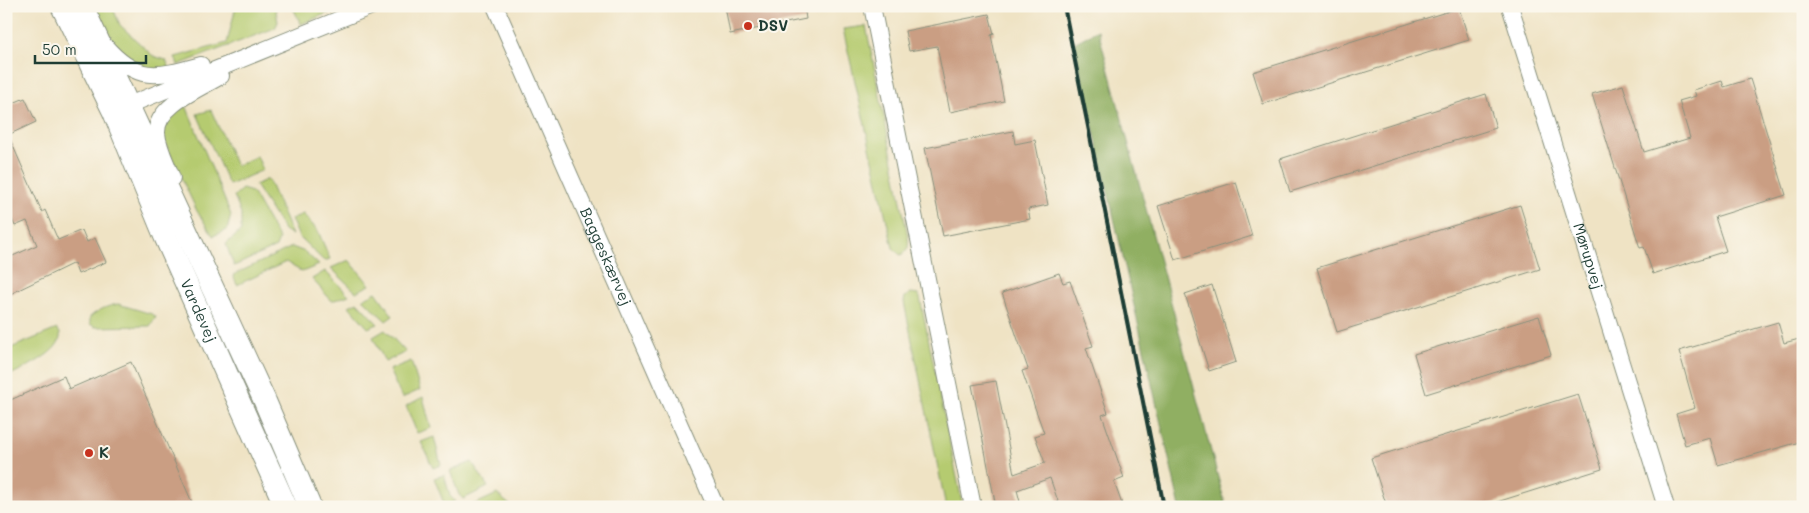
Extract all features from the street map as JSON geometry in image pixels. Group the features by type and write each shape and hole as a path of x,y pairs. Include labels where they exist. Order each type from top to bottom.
{"street":[{"name":"Vardevej","path":"62,6 125,116 189,235 264,399 310,507"},
{"name":"Vardevej","path":"82,6 96,36 169,245 286,507"},
{"name":"Vardevej","path":"125,116 267,50 372,6"},
{"name":"Baggeskærvej","path":"495,6 716,507"},
{"path":"872,6 973,507"},
{"name":"Mørupvej","path":"1510,6 1666,507"},
{"name":"Vardevej","path":"96,36 126,66 146,75 167,75 267,50"},
{"name":"Vardevej","path":"189,235 180,200 157,138 158,122 172,105 267,50"},
{"path":"125,116 172,105"}],"green space":[{"path":"95,6 112,6 120,25 153,56 166,60 170,69 146,70 115,49"},
{"path":"236,6 275,6 278,22 275,28 178,65 175,57 227,43"},
{"path":"292,6 345,6 301,24"},
{"path":"866,26 908,237 908,248 900,255 893,248 843,29"},
{"path":"1098,30 1226,507 1180,507 1074,43"},
{"path":"185,103 231,215 227,230 213,236 197,211 164,141 164,129 168,119"},
{"path":"211,110 236,166 257,156 263,170 229,185 197,114"},
{"path":"268,179 292,235 284,230 255,185"},
{"path":"242,189 252,192 279,239 276,247 234,266 226,244 241,231 241,214 234,196"},
{"path":"303,214 318,231 330,259 324,261 299,237 291,219"},
{"path":"292,247 305,252 319,265 302,272 286,262 237,285 233,275"},
{"path":"349,260 370,285 356,292 331,268"},
{"path":"325,271 349,295 332,301 312,279"},
{"path":"376,292 393,316 386,321 363,299"},
{"path":"911,293 918,294 920,298 963,507 946,507 904,302 905,297"},
{"path":"357,302 378,324 368,328 349,306"},
{"path":"118,304 152,314 156,317 150,326 95,327 90,324 90,317 103,309"},
{"path":"57,329 60,333 55,347 40,360 6,377 6,350"},
{"path":"385,330 406,352 385,362 373,337"},
{"path":"411,361 420,390 402,398 389,370"},
{"path":"423,397 431,428 417,433 406,406"},
{"path":"434,437 441,465 433,468 421,442"},
{"path":"472,462 488,487 463,499 459,495 450,471"},
{"path":"444,475 450,496 455,501 445,506 434,478"},
{"path":"497,494 512,507 476,507 473,505"}],"building":[{"name":"DSV","path":"725,6 804,6 806,19 730,34"},
{"path":"1459,8 1469,40 1263,104 1253,72"},
{"path":"989,14 994,34 991,35 1004,101 950,112 937,46 909,51 905,31"},
{"path":"1750,79 1786,195 1715,217 1726,251 1653,274 1644,247 1640,248 1592,94 1623,85 1644,152 1690,138 1679,101 1696,96 1694,90 1722,81 1724,87"},
{"path":"1486,94 1496,128 1290,192 1280,159"},
{"path":"25,98 36,122 10,134 6,125 6,106"},
{"path":"6,130 42,212 45,210 58,240 82,230 87,242 95,238 106,262 78,274 74,263 6,296 6,259 37,245 27,221 15,226 6,207"},
{"path":"1013,131 1015,144 1035,140 1048,205 1028,209 1030,219 943,236 925,148"},
{"path":"1236,182 1252,236 1175,260 1158,206"},
{"path":"1520,205 1540,269 1337,332 1317,268"},
{"path":"1059,273 1063,283 1070,281 1093,346 1086,348 1108,413 1102,415 1124,478 1114,482 1123,507 1060,507 1050,478 1017,490 1020,502 996,507 972,385 996,381 1014,474 1045,463 1035,436 1044,433 1022,371 1028,369 1002,293"},
{"path":"1212,285 1236,362 1209,371 1185,294"},
{"path":"1539,316 1551,355 1426,394 1414,354"},
{"path":"1778,322 1784,343 1803,338 1803,441 1718,465 1710,438 1685,445 1676,414 1695,408 1679,351"},
{"name":"K","path":"131,362 194,507 6,507 6,402 64,376 69,389"},
{"path":"1578,394 1602,469 1481,507 1387,507 1371,458"}],"railway":[{"path":"1064,6 1164,507"}],"place":[{"name":"DSV","path":"748,26"},
{"name":"K","path":"89,453"}]}
